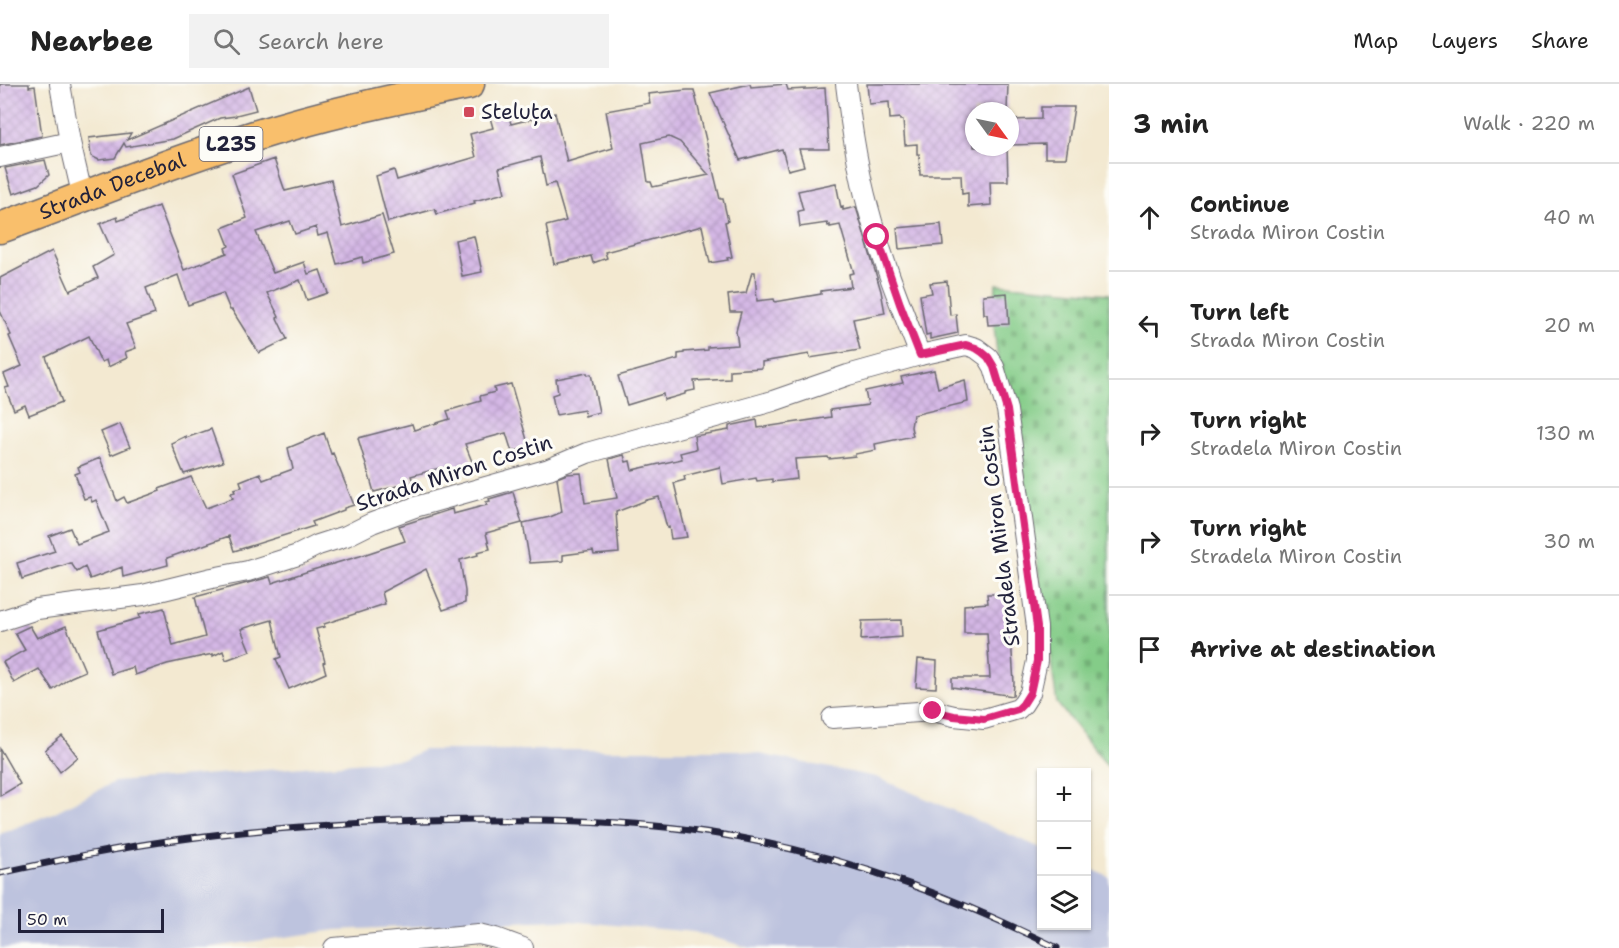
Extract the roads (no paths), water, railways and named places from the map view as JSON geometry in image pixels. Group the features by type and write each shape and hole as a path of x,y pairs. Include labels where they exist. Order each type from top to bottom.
{"main road":[{"name":"Strada Decebal","path":"0,228 257,135 373,103 469,84"}],"street":[{"path":"60,84 83,198"},
{"path":"846,84 853,138 867,207 920,355"},
{"path":"0,157 70,142"},
{"name":"Stradela Miron Costin","path":"832,718 933,711 984,719 1018,709 1030,693 1037,661 1037,627 1007,410 994,367 988,357 976,348 966,345 946,349"},
{"name":"Strada Miron Costin","path":"0,621 37,609 143,595 248,571 298,555 415,507 549,469 586,453 773,401 848,375 946,349"},
{"path":"334,948 479,934 523,948"}],"railway":[{"path":"0,873 159,842 293,828 480,820 618,823 722,835 834,860 947,898 1057,948"}],"place":[{"name":"Steluța","path":"469,112"}]}
